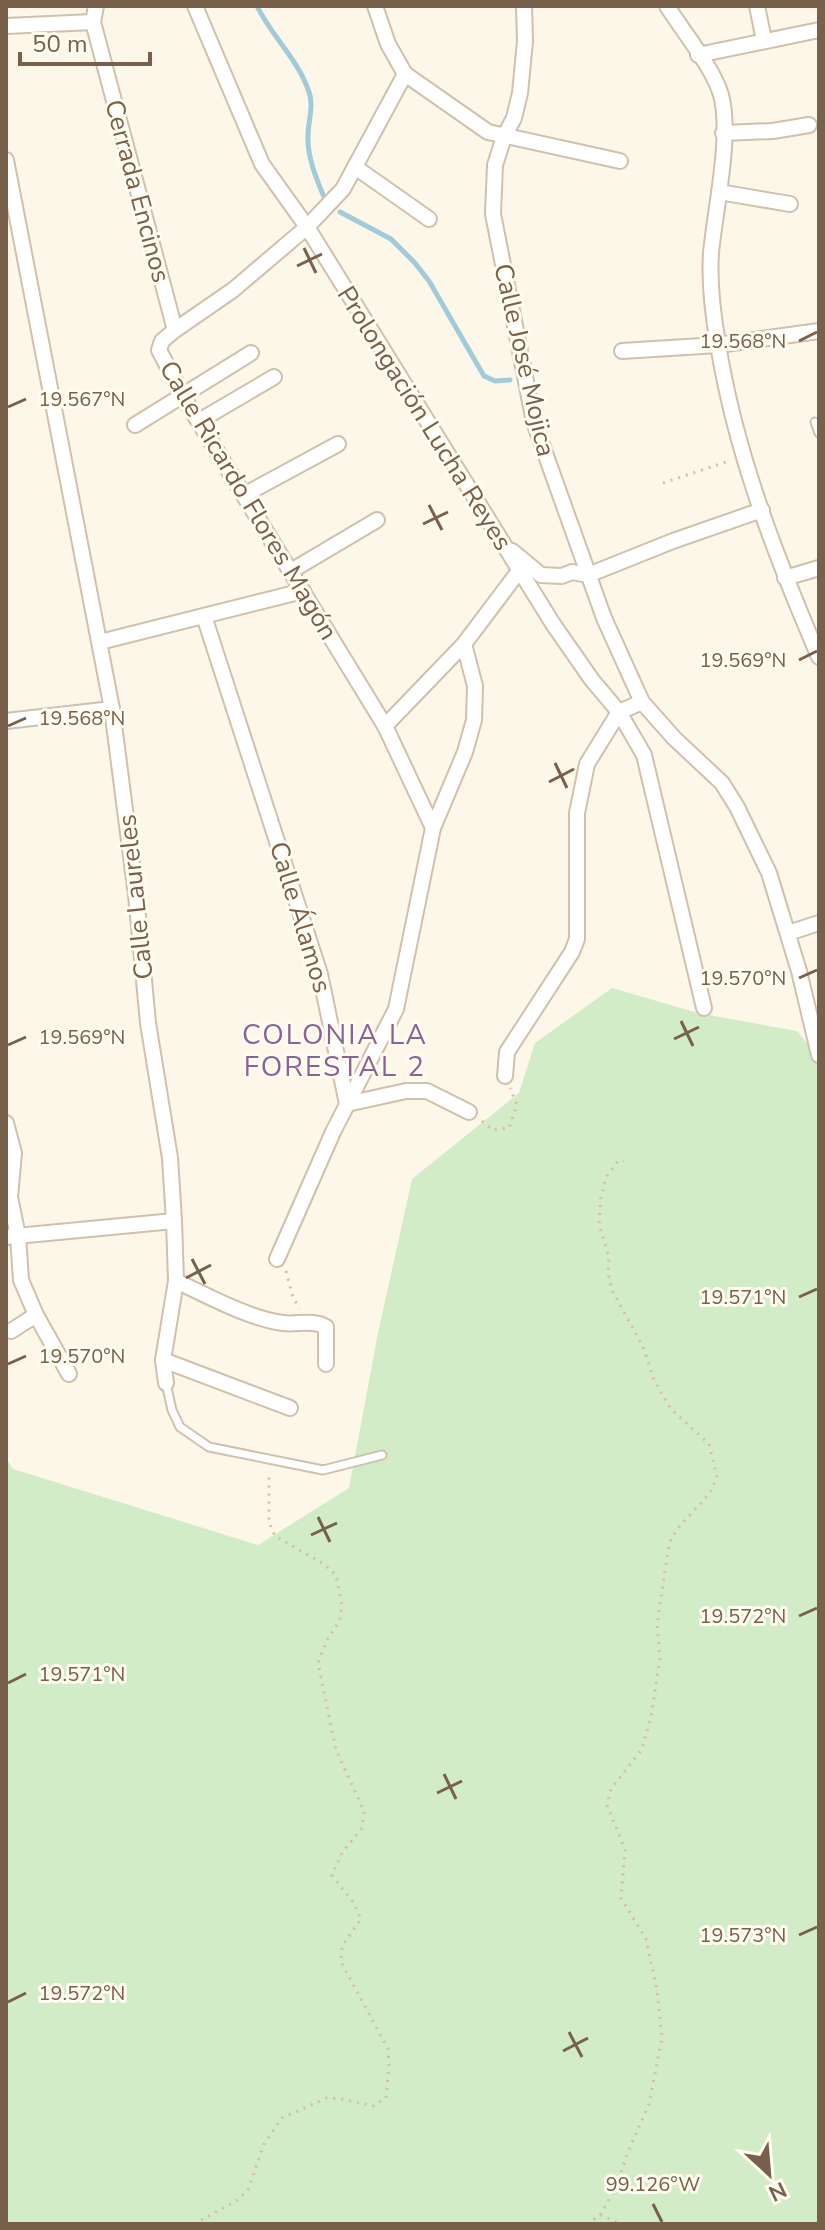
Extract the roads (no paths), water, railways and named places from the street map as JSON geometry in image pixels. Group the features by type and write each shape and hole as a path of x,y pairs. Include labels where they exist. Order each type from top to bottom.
{"street":[{"name":"Cerrada Encinos","path":"96,6 93,22 175,330"},
{"name":"Prolongación Lucha Reyes","path":"195,6 262,164 307,227 560,635 619,712 644,755 704,1008"},
{"path":"375,6 388,44 405,74 469,122 504,137 620,161"},
{"name":"Calle José Mojica","path":"524,6 525,41 520,93 514,118 495,165 493,214 534,422 588,575 622,662 642,702 674,738 722,783 769,873 788,933 819,1055"},
{"path":"667,6 721,94 723,133 711,255 718,345 744,456 785,578 819,657"},
{"path":"757,6 764,40"},
{"path":"6,26 93,22"},
{"path":"698,55 819,30"},
{"name":"Calle Ricardo Flores Magón","path":"405,74 343,189 307,227 233,290 175,330 162,341 159,350 183,396 385,726 433,828"},
{"path":"723,133 773,131 809,125"},
{"name":"Calle Laureles","path":"6,160 112,709 136,895 148,1023 170,1158 176,1281 163,1360 166,1383"},
{"path":"355,167 429,219"},
{"path":"719,192 790,204"},
{"path":"622,351 718,345 819,331"},
{"path":"135,425 251,353"},
{"path":"199,421 274,377"},
{"path":"244,495 338,444"},
{"path":"504,545 541,575 562,576 572,572 588,575 762,510"},
{"path":"291,571 377,520"},
{"path":"785,578 819,568"},
{"path":"385,726 464,644 519,571"},
{"path":"100,642 303,591"},
{"name":"Calle Álamos","path":"204,616 320,974 347,1104"},
{"path":"277,1259 347,1104 396,1009 433,828 465,752 474,720 475,686 464,644"},
{"path":"505,1076 507,1052 572,952 577,939 580,801 587,764 619,712 642,702"},
{"path":"6,721 112,709"},
{"path":"788,933 819,923"},
{"path":"347,1104 406,1091 427,1091 469,1112"},
{"path":"6,1123 14,1153 10,1197 12,1236 21,1280 36,1315 69,1374"},
{"path":"12,1236 174,1221"},
{"path":"176,1281 224,1304 281,1323 320,1323 326,1327 326,1364"},
{"path":"11,1331 36,1315"},
{"path":"163,1360 290,1408"}],"lane":[{"path":"815,422 819,433"},
{"name":"Calle Laureles","path":"166,1383 172,1410 180,1427 209,1447 323,1470 382,1455"}],"waterway":[{"path":"257,6 298,69 309,92 309,151 324,197"},
{"path":"340,212 391,239 429,281 484,376 495,381 510,380"}],"district":[{"name":"COLONIA LA FORESTAL 2","path":"335,1050"}]}
